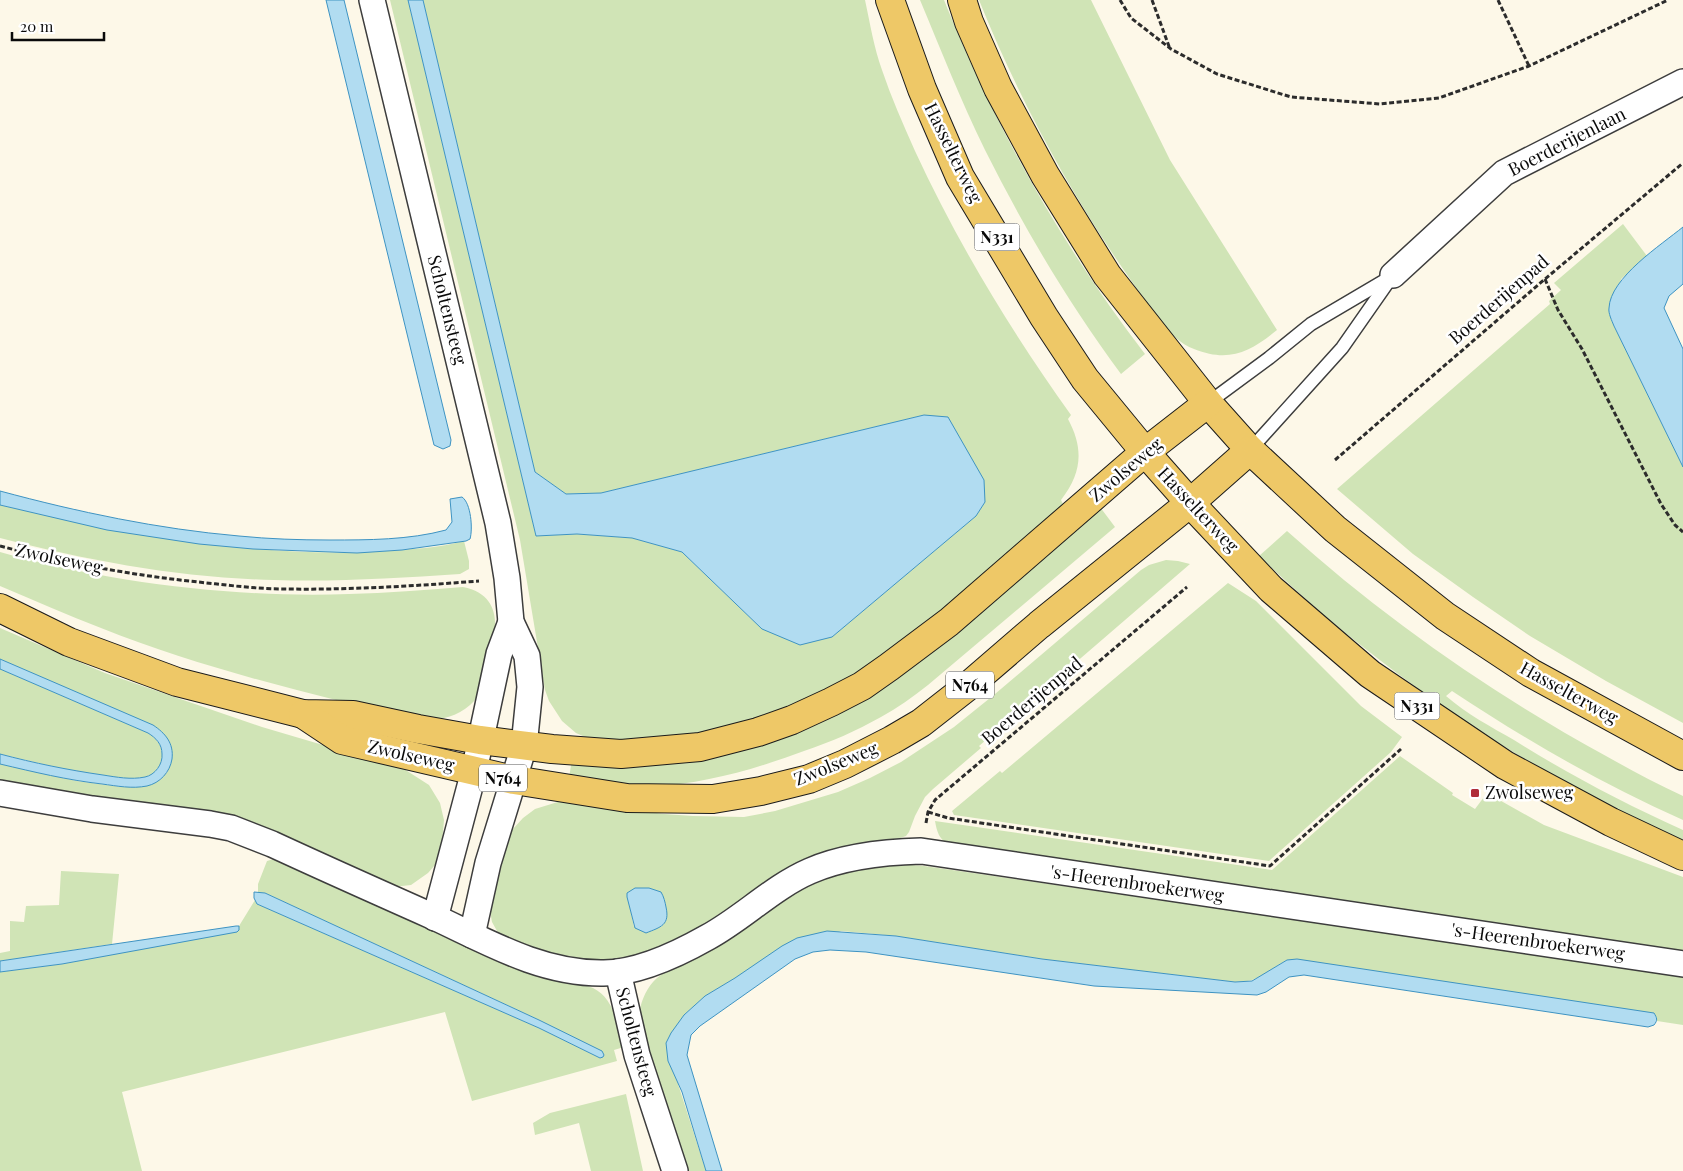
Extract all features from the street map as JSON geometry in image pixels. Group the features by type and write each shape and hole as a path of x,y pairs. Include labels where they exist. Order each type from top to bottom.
{"main road":[{"name":"Hasselterweg","path":"890,0 922,88 960,177 1044,317 1086,379 1145,452 1190,503 1271,589 1370,674 1505,766 1611,822 1683,856"},
{"name":"Hasselterweg","path":"962,0 969,22 998,88 1045,176 1107,274 1208,403 1250,450 1335,529 1445,616 1531,673 1683,756"},
{"name":"Zwolseweg","path":"0,608 69,642 177,682 303,714 353,715 418,729 524,746 621,754 685,749 758,732 792,720 862,686 949,622 1145,452 1208,403"},
{"name":"Zwolseweg","path":"303,714 342,740 514,780 627,798 714,799 760,791 808,779 845,764 921,723 1190,503 1250,450"}],"street":[{"name":"Scholtensteeg","path":"372,0 498,523 507,578 511,622 527,656 530,687 524,746 488,863 472,935"},
{"name":"Boerderijenlaan","path":"1393,276 1504,173 1683,82"},
{"name":"Scholtensteeg","path":"511,622 499,654 474,771 435,918 529,961 601,973 618,972 637,1055 675,1171"},
{"path":"0,793 92,810 231,828 272,844 435,918"},
{"name":"'s-Heerenbroekerweg","path":"618,972 653,963 709,936 809,871 858,856 921,851 1683,964"}],"lane":[{"name":"Boerderijenlaan","path":"1208,403 1311,324 1393,276"},
{"name":"Boerderijenlaan","path":"1250,450 1342,348 1393,276"}],"path":[{"path":"1120,0 1131,18 1170,49 1217,74 1291,97 1380,104 1439,98 1529,66 1668,0"},
{"path":"1152,0 1170,49"},
{"path":"1498,0 1529,66"},
{"name":"Boerderijenpad","path":"1335,460 1683,163"},
{"path":"1545,279 1558,310 1582,349 1661,504 1675,525 1683,532"},
{"name":"Zwolseweg","path":"0,546 122,573 243,587 328,589 507,578"},
{"name":"Boerderijenpad","path":"928,812 936,800 1187,587"},
{"path":"921,851 928,812 948,818 1270,866 1401,749"}],"green space":[{"path":"390,0 408,0 536,536 577,534 632,538 682,552 762,629 832,637 976,516 985,502 924,415 601,493 566,494 535,472 423,0 865,0 879,62 906,131 932,186 967,253 1007,319 1071,415 1068,419 1077,441 1078,461 1073,480 1061,500 1063,504 968,592 851,682 751,725 646,743 592,740 576,733 562,721 549,701 545,690 520,540"},
{"path":"920,0 944,0 985,94 1032,184 1086,271 1145,354 1121,374 1065,293 1015,208 976,132"},
{"path":"979,0 1091,0 1170,160 1277,330 1258,344 1229,355 1218,355 1194,349 1176,338 1169,331 1155,315 1114,255 1049,149 1012,76"},
{"path":"1623,224 1647,256 1621,279 1614,326 1683,467 1683,723 1606,681 1530,636 1413,554 1337,489 1550,304 1549,301 1561,290 1554,283"},
{"path":"1097,503 1115,527 928,685 887,714 853,732 786,758 711,779 672,785 642,786 569,778 572,759 783,732"},
{"path":"0,505 95,525 191,542 288,551 386,551 435,547 464,541 469,569 460,574 320,580 239,579 170,572 102,561 0,538"},
{"path":"1287,531 1362,594 1440,653 1480,680 1563,732 1634,772 1683,796 1683,820 1623,792 1565,760 1508,727 1452,691 1446,696 1479,720 1576,777 1683,830 1683,840 1555,777 1473,727 1358,643 1320,612 1259,556"},
{"path":"0,552 42,563 129,580 218,591 306,595 463,587 477,592 487,599 492,608 495,619 493,643 484,682 474,701 455,715 427,719 357,705 219,669 160,650 88,623 0,586"},
{"path":"1166,560 1190,564 979,746 981,748 933,789 925,797 906,836 894,840 874,841 833,850 804,860 777,874 703,927 653,951 633,956 610,959 586,959 531,948 503,938 492,922 490,911 503,843 523,818 535,809 561,801 664,814 744,817 775,811 838,792 901,762 954,727 1149,565","holes":["627,893 667,919 661,927 634,927"]},
{"path":"1228,583 1256,601 1361,706 1402,737 1391,752 1269,861 954,815 952,811 1000,771 1002,773"},
{"path":"0,628 105,673 262,727 404,769 429,785 440,803 444,820 439,858 428,873 411,885 393,887 304,847 0,781 0,764 77,781 122,787 149,785 160,780 168,771 168,739 0,659"},
{"path":"0,669 148,733 160,744 162,758 160,765 149,776 124,778 64,769 0,754"},
{"path":"1400,756 1453,793 1452,795 1475,809 1487,793 1544,825 1683,877 1683,952 950,845 943,841 939,835 935,821 1272,870"},
{"path":"277,858 570,982 593,988 606,999 618,1022 624,1047 614,1050 617,1061 472,1101 445,1012 122,1092 142,1171 0,1171 0,972 62,964 239,930 239,926 255,900 257,904 539,1028 600,1058 603,1057 539,1020 265,893 258,893 258,884 267,861"},
{"path":"900,864 1683,976 1683,1025 1657,1021 1657,1018 1287,960 1257,978 1244,982 1235,982 1042,959 896,936 841,931 735,978 705,996 684,1015 678,1084 706,1171 684,1171 639,1016 643,998 650,986 665,973 700,957 722,944 810,885 844,872"},
{"path":"61,871 119,874 112,944 0,961 0,953 10,951 10,921 24,922 26,906 59,905"},
{"path":"626,1094 643,1171 591,1171 579,1123 535,1135 533,1123 550,1113"}],"water":[{"path":"326,0 344,0 451,440 450,446 443,449 434,445"},
{"path":"408,0 423,0 535,472 566,494 601,493 924,415 948,417 984,480 985,502 976,516 832,637 800,645 762,629 682,552 632,538 577,534 536,536"},
{"path":"1683,227 1683,284 1669,296 1664,308 1683,349 1683,467 1614,326 1609,310 1612,297 1618,285 1627,274"},
{"path":"0,491 89,513 178,529 250,537 318,540 388,539 418,536 446,530 452,522 450,499 462,497 469,510 471,535 470,539 466,541 402,550 357,553 253,549 199,544 107,530 0,505"},
{"path":"0,659 153,725 165,735 172,748 171,764 167,772 152,785 130,787 51,776 0,764 0,754 77,771 134,778 149,776 155,771 160,765 162,754 158,742 148,733 0,669"},
{"path":"635,888 649,888 661,892 665,901 667,918 665,922 660,927 646,933 635,928 627,897 627,893"},
{"path":"254,892 265,893 539,1020 602,1051 604,1055 600,1058 539,1028 257,904"},
{"path":"239,926 237,932 62,964 0,972 0,961"},
{"path":"827,931 896,936 1042,959 1235,982 1252,981 1287,960 1297,959 1654,1013 1657,1020 1654,1025 1648,1027 1304,975 1289,977 1266,992 1257,995 1094,986 866,952 830,950 813,952 795,959 700,1026 691,1035 687,1055 722,1171 706,1171 682,1092 668,1061 666,1043 671,1033 684,1015 705,996 797,938"}],"place":[{"name":"Zwolseweg","path":"1475,793"}]}
